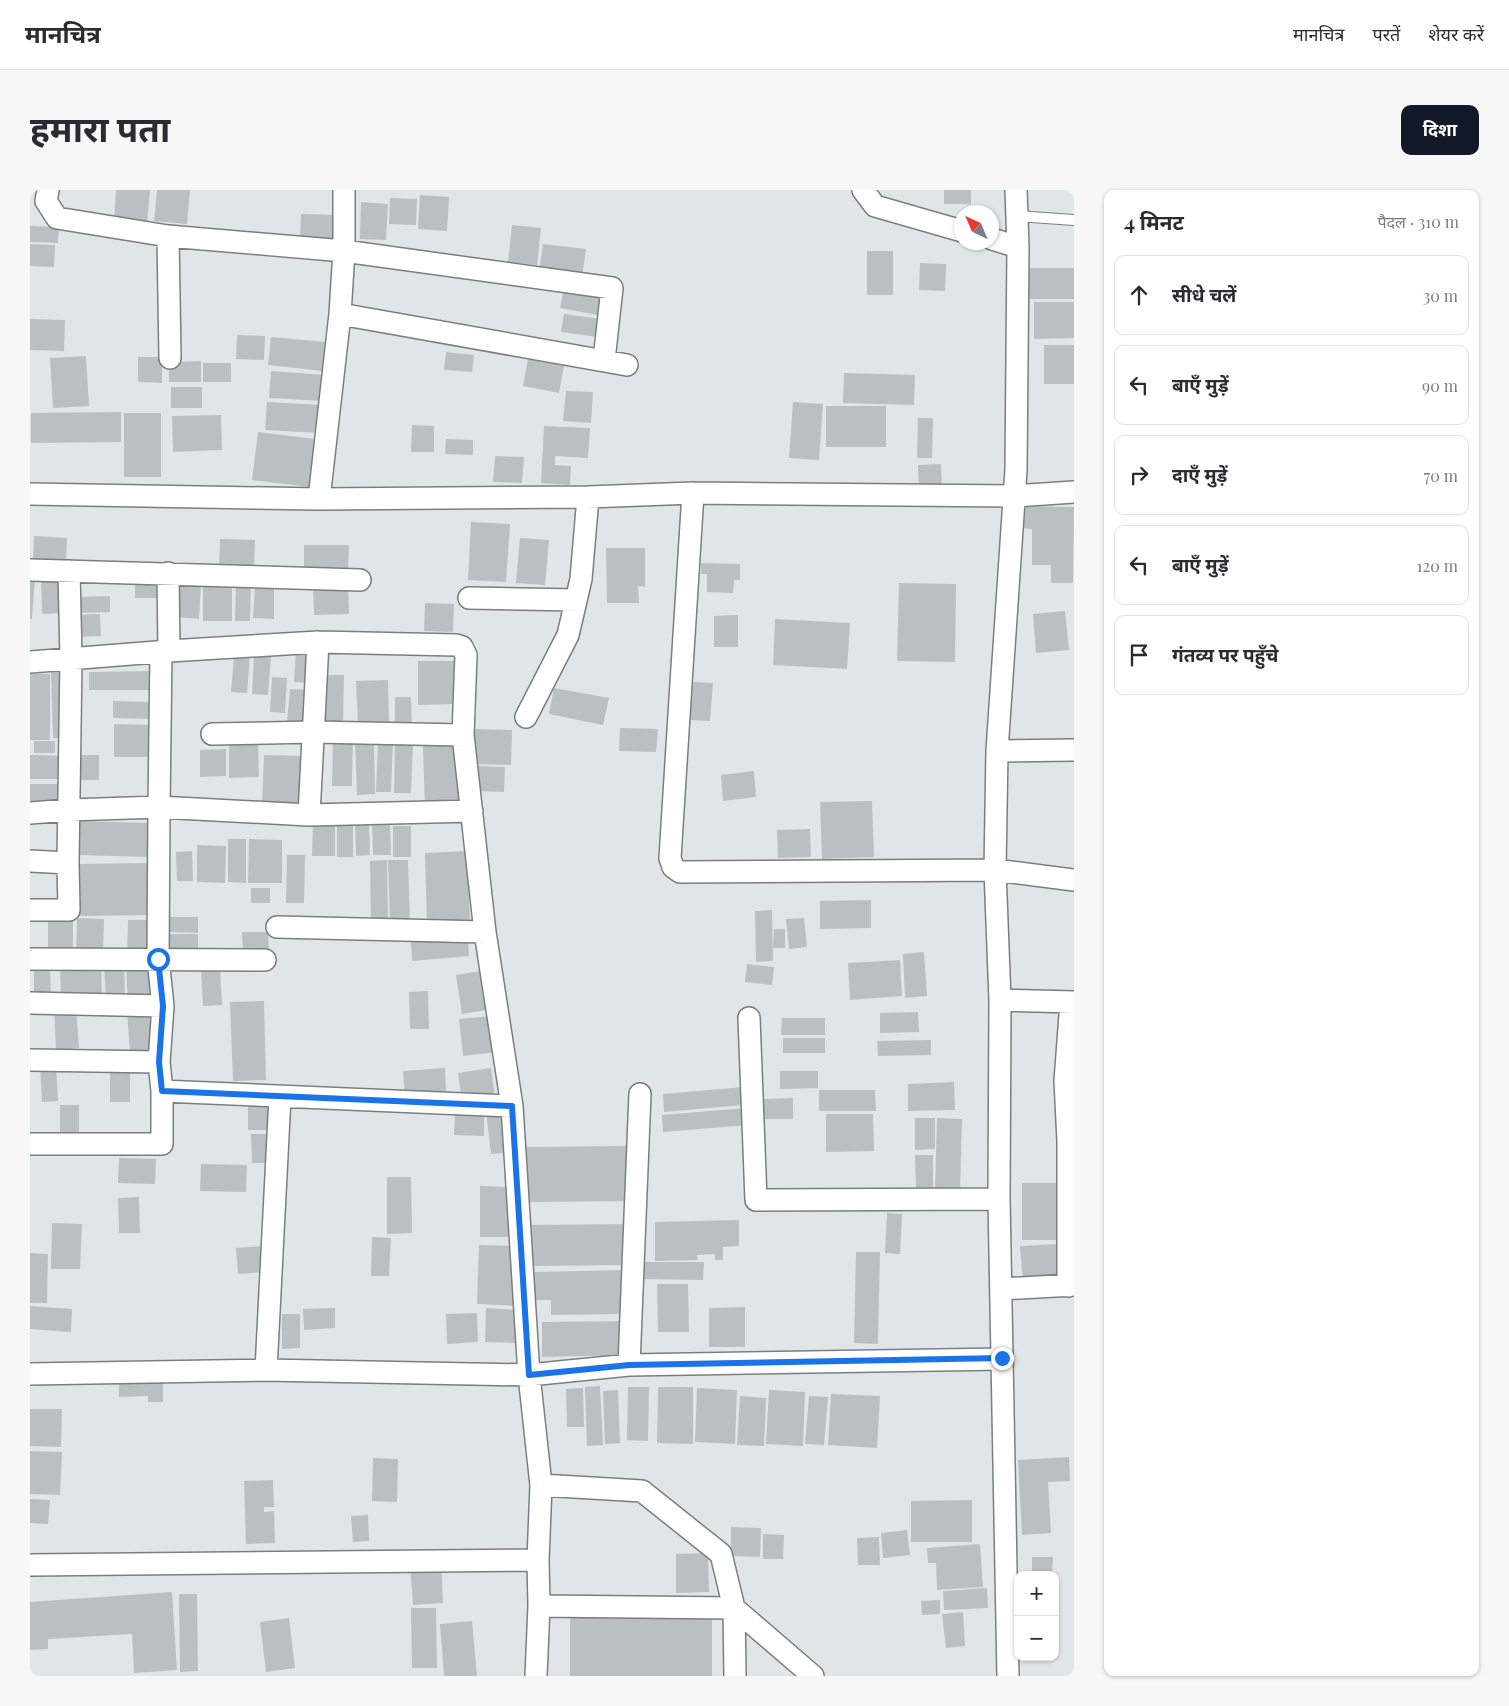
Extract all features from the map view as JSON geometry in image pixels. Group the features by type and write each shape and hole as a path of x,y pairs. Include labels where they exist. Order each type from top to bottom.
{"street":[{"path":"319,499 340,314 344,251 344,190"},
{"path":"863,190 875,206 954,229"},
{"path":"1008,1676 998,1199 1000,1000 995,870 997,751 1016,470 1018,247 1016,190"},
{"path":"41,199 57,218 168,236 344,251 612,288 604,360"},
{"path":"168,236 170,358"},
{"path":"999,241 1018,247"},
{"path":"340,314 626,365"},
{"path":"30,494 319,499 693,493 1014,496 1074,492"},
{"path":"693,493 670,858 673,867 680,872 995,870 1074,880"},
{"path":"526,717 568,635 581,579 588,496"},
{"path":"30,570 360,580"},
{"path":"30,910 70,910 68,863 69,571"},
{"path":"30,1144 162,1144 162,1091 159,1062 163,1006 158,959 159,807 168,573"},
{"path":"468,598 576,600"},
{"path":"30,662 165,651 318,642 456,644 462,647 466,655 463,735 485,932 512,1106 529,1375 541,1485 536,1676"},
{"path":"309,815 318,642"},
{"path":"212,734 314,732 463,735"},
{"path":"997,751 1074,750"},
{"path":"30,813 159,807 309,815 472,811"},
{"path":"30,861 68,863"},
{"path":"278,927 485,932"},
{"path":"30,959 265,960"},
{"path":"1000,1000 1073,1002 1070,1081 1071,1286 1001,1289"},
{"path":"30,1003 163,1006"},
{"path":"749,1018 756,1200 998,1199"},
{"path":"30,1060 159,1062"},
{"path":"162,1091 512,1106"},
{"path":"629,1365 640,1094"},
{"path":"266,1370 280,1097"},
{"path":"30,1374 266,1370 529,1375 629,1365 1002,1358"},
{"path":"541,1485 642,1492 721,1554 734,1608 735,1676"},
{"path":"30,1565 538,1560"},
{"path":"539,1606 734,1608 813,1676"}],"lane":[{"path":"1017,216 1074,220"}],"building":[{"path":"116,190 150,190 147,224 114,221"},
{"path":"157,190 190,190 187,224 154,221"},
{"path":"944,190 971,190 971,204 944,204"},
{"path":"420,195 449,197 447,231 418,229"},
{"path":"390,198 417,199 416,225 389,224"},
{"path":"361,202 388,204 386,240 360,239"},
{"path":"301,214 339,215 338,241 300,239"},
{"path":"512,225 541,228 537,265 508,262"},
{"path":"30,226 59,227 58,243 30,242"},
{"path":"30,244 55,245 54,267 30,266"},
{"path":"543,244 586,249 582,277 539,272"},
{"path":"867,251 893,251 893,295 867,295"},
{"path":"920,263 946,264 945,291 919,290"},
{"path":"1029,268 1074,268 1074,299 1029,299"},
{"path":"564,288 607,295 603,316 560,308"},
{"path":"1034,302 1074,302 1074,338 1034,339"},
{"path":"564,314 601,319 598,337 561,332"},
{"path":"30,319 65,320 64,351 30,350"},
{"path":"237,335 265,336 264,360 236,359"},
{"path":"271,337 326,342 323,371 268,365"},
{"path":"1044,345 1074,345 1074,384 1044,384"},
{"path":"446,352 474,355 472,372 444,370"},
{"path":"86,356 89,406 53,408 50,358"},
{"path":"138,357 162,357 162,383 138,382"},
{"path":"528,359 564,366 559,393 523,386"},
{"path":"201,361 201,382 169,382 169,362"},
{"path":"203,363 231,363 231,382 203,382"},
{"path":"271,371 325,375 323,401 269,398"},
{"path":"844,373 915,375 914,405 843,403"},
{"path":"171,387 202,387 202,408 171,408"},
{"path":"566,391 593,392 591,423 563,421"},
{"path":"267,402 322,405 320,433 265,430"},
{"path":"793,402 823,404 819,460 789,458"},
{"path":"826,406 886,406 886,447 826,447"},
{"path":"121,412 121,442 31,443 31,413"},
{"path":"124,413 161,413 161,477 124,477"},
{"path":"221,415 222,450 173,452 172,416"},
{"path":"918,418 933,418 932,458 917,458"},
{"path":"412,425 434,426 434,452 411,452"},
{"path":"544,426 590,428 588,458 555,456 555,465 571,466 570,485 541,483"},
{"path":"258,432 315,439 309,487 252,480"},
{"path":"446,439 473,440 473,455 445,454"},
{"path":"495,456 524,457 522,483 493,482"},
{"path":"941,464 942,490 919,490 918,465"},
{"path":"1019,506 1074,507 1073,583 1051,583 1051,565 1032,565 1032,529 1019,528"},
{"path":"471,522 510,524 506,582 468,580"},
{"path":"34,536 67,538 66,563 33,561"},
{"path":"520,538 549,540 545,585 516,583"},
{"path":"220,539 255,540 254,569 219,568"},
{"path":"304,545 349,545 348,568 304,567"},
{"path":"606,548 645,548 645,587 638,586 639,603 607,603"},
{"path":"701,563 740,564 740,580 734,580 733,593 707,592 707,574 701,574"},
{"path":"63,574 63,613 42,614 41,575"},
{"path":"30,576 35,576 32,619 30,619"},
{"path":"135,580 159,580 159,598 135,598"},
{"path":"177,582 201,583 199,619 175,617"},
{"path":"236,582 251,582 250,621 235,621"},
{"path":"348,583 349,614 314,615 313,584"},
{"path":"899,583 956,584 955,662 897,661"},
{"path":"255,584 274,584 274,619 253,618"},
{"path":"203,585 232,586 232,621 203,621"},
{"path":"110,596 110,612 72,613 71,597"},
{"path":"425,603 454,604 453,632 424,631"},
{"path":"1065,611 1069,650 1036,653 1033,614"},
{"path":"100,614 101,636 74,637 74,615"},
{"path":"738,615 738,647 714,647 714,616"},
{"path":"775,619 850,623 847,669 773,665"},
{"path":"296,649 312,650 310,683 294,682"},
{"path":"234,656 250,656 247,693 231,692"},
{"path":"254,656 271,657 268,695 252,694"},
{"path":"418,661 457,661 457,704 418,705"},
{"path":"66,671 68,738 53,738 51,672"},
{"path":"155,671 156,690 89,690 89,672"},
{"path":"30,674 50,674 50,740 30,740"},
{"path":"322,675 344,675 343,725 321,724"},
{"path":"272,677 287,678 285,713 270,712"},
{"path":"388,680 389,723 358,725 356,681"},
{"path":"692,682 713,683 710,721 690,720"},
{"path":"554,688 609,698 603,725 549,714"},
{"path":"290,689 310,690 307,725 287,723"},
{"path":"395,697 411,697 412,731 395,732"},
{"path":"113,701 151,702 150,719 113,718"},
{"path":"114,724 153,725 152,757 114,757"},
{"path":"620,728 658,729 656,752 619,751"},
{"path":"473,729 512,730 511,765 471,764"},
{"path":"333,736 353,736 352,786 332,786"},
{"path":"378,740 393,740 391,792 376,792"},
{"path":"34,741 55,741 55,753 34,753"},
{"path":"355,742 374,742 375,794 357,795"},
{"path":"395,742 413,742 411,793 394,793"},
{"path":"459,744 460,806 425,809 423,746"},
{"path":"229,745 258,745 259,777 229,778"},
{"path":"226,749 226,776 200,777 200,750"},
{"path":"30,755 67,756 66,779 30,779"},
{"path":"79,755 99,755 99,780 79,780"},
{"path":"264,755 308,756 306,806 262,805"},
{"path":"477,766 505,767 504,792 476,791"},
{"path":"754,771 756,797 723,801 721,775"},
{"path":"30,784 65,784 65,804 30,804"},
{"path":"872,801 874,857 822,859 820,802"},
{"path":"353,819 353,857 337,857 337,820"},
{"path":"77,821 150,823 149,857 76,855"},
{"path":"313,821 335,821 335,856 312,856"},
{"path":"355,821 369,821 370,855 356,856"},
{"path":"390,821 391,855 373,855 372,822"},
{"path":"393,826 411,826 411,857 393,857"},
{"path":"810,829 811,857 778,858 777,830"},
{"path":"228,839 246,839 246,883 228,882"},
{"path":"249,839 282,840 282,883 248,883"},
{"path":"197,845 226,846 225,883 197,882"},
{"path":"192,851 193,881 177,881 176,852"},
{"path":"467,851 470,924 427,926 425,853"},
{"path":"287,855 305,855 304,903 286,903"},
{"path":"387,860 388,923 371,924 370,861"},
{"path":"388,860 408,860 410,922 390,923"},
{"path":"150,863 150,915 77,916 77,864"},
{"path":"251,888 270,888 270,903 251,903"},
{"path":"871,900 871,928 820,929 820,901"},
{"path":"772,910 773,961 756,962 755,911"},
{"path":"48,917 73,917 73,950 48,950"},
{"path":"164,917 198,917 198,933 163,932"},
{"path":"77,918 104,919 103,955 76,953"},
{"path":"804,918 807,947 789,949 786,919"},
{"path":"128,920 149,920 148,957 127,957"},
{"path":"774,929 785,929 785,948 773,948"},
{"path":"242,932 268,932 269,953 243,954"},
{"path":"162,934 198,934 198,955 162,955"},
{"path":"468,938 469,956 412,961 411,942"},
{"path":"924,952 927,996 905,998 903,954"},
{"path":"900,960 902,996 850,1000 848,963"},
{"path":"50,961 51,1000 34,1001 34,962"},
{"path":"60,961 101,961 102,1001 61,1002"},
{"path":"104,962 124,962 125,1003 106,1003"},
{"path":"148,962 150,1003 128,1004 126,963"},
{"path":"747,964 774,967 772,985 745,982"},
{"path":"220,968 222,1005 203,1006 201,969"},
{"path":"486,970 492,1009 462,1014 456,975"},
{"path":"428,991 429,1029 410,1029 409,992"},
{"path":"264,1001 266,1080 233,1081 230,1002"},
{"path":"76,1006 79,1048 56,1050 54,1007"},
{"path":"149,1009 152,1051 130,1053 127,1011"},
{"path":"918,1012 919,1032 880,1033 880,1013"},
{"path":"492,1016 496,1052 463,1056 459,1019"},
{"path":"782,1018 825,1018 825,1035 781,1035"},
{"path":"783,1038 825,1038 825,1053 783,1053"},
{"path":"931,1040 931,1055 878,1056 877,1041"},
{"path":"40,1064 56,1064 58,1101 42,1102"},
{"path":"110,1064 130,1064 130,1102 110,1102"},
{"path":"445,1068 446,1094 405,1097 403,1071"},
{"path":"491,1068 495,1097 462,1102 458,1073"},
{"path":"780,1071 818,1071 818,1088 780,1089"},
{"path":"954,1082 955,1110 908,1111 908,1084"},
{"path":"743,1087 744,1105 664,1112 663,1094"},
{"path":"819,1090 875,1090 876,1111 819,1111"},
{"path":"793,1098 793,1119 760,1119 760,1099"},
{"path":"248,1103 269,1103 269,1130 248,1130"},
{"path":"60,1105 79,1105 79,1140 60,1140"},
{"path":"746,1108 748,1125 663,1132 662,1115"},
{"path":"508,1109 511,1152 491,1154 486,1111"},
{"path":"484,1114 484,1136 454,1135 455,1115"},
{"path":"826,1114 873,1114 874,1151 826,1152"},
{"path":"915,1118 935,1118 935,1149 915,1150"},
{"path":"937,1118 962,1119 960,1191 935,1191"},
{"path":"251,1134 269,1134 270,1163 252,1163"},
{"path":"631,1146 631,1201 526,1202 526,1147"},
{"path":"915,1155 933,1155 933,1190 916,1190"},
{"path":"119,1158 156,1159 155,1184 118,1183"},
{"path":"201,1164 247,1165 246,1192 200,1191"},
{"path":"387,1177 411,1177 412,1233 387,1234"},
{"path":"1022,1183 1060,1183 1059,1240 1022,1240"},
{"path":"480,1186 514,1187 517,1237 480,1237"},
{"path":"139,1197 140,1233 119,1233 118,1198"},
{"path":"887,1213 902,1214 900,1254 885,1253"},
{"path":"739,1220 739,1246 723,1247 723,1260 715,1260 715,1254 697,1255 698,1260 655,1261 655,1222"},
{"path":"52,1223 82,1224 80,1269 51,1269"},
{"path":"631,1224 631,1265 527,1266 527,1225"},
{"path":"372,1237 391,1238 389,1276 371,1276"},
{"path":"1060,1244 1062,1280 1023,1282 1020,1246"},
{"path":"479,1245 520,1246 518,1306 477,1304"},
{"path":"265,1246 266,1272 238,1274 236,1248"},
{"path":"856,1252 880,1252 878,1344 854,1343"},
{"path":"30,1253 48,1254 47,1303 30,1303"},
{"path":"642,1262 704,1262 703,1280 642,1279"},
{"path":"627,1270 628,1314 551,1315 551,1300 534,1300 533,1272"},
{"path":"657,1284 688,1284 689,1332 658,1332"},
{"path":"30,1306 72,1309 71,1332 30,1329"},
{"path":"745,1307 745,1347 709,1347 709,1308"},
{"path":"335,1308 335,1328 304,1330 303,1309"},
{"path":"486,1308 516,1310 515,1343 485,1342"},
{"path":"477,1313 478,1342 447,1344 446,1314"},
{"path":"282,1314 300,1314 300,1348 282,1349"},
{"path":"626,1321 626,1355 542,1357 542,1322"},
{"path":"163,1376 163,1402 148,1402 148,1396 119,1397 119,1377"},
{"path":"600,1386 603,1445 587,1446 585,1387"},
{"path":"628,1387 649,1387 648,1441 627,1440"},
{"path":"658,1387 693,1387 693,1444 657,1443"},
{"path":"583,1388 584,1427 567,1427 566,1389"},
{"path":"697,1388 737,1390 735,1444 695,1442"},
{"path":"618,1390 620,1443 605,1444 603,1391"},
{"path":"769,1390 805,1392 803,1446 766,1444"},
{"path":"831,1394 880,1396 877,1448 828,1445"},
{"path":"740,1396 766,1398 764,1446 737,1445"},
{"path":"809,1396 828,1397 824,1445 805,1444"},
{"path":"30,1409 62,1409 61,1447 30,1446"},
{"path":"30,1451 62,1452 60,1495 30,1494"},
{"path":"1069,1457 1070,1481 1048,1482 1051,1533 1022,1535 1018,1460"},
{"path":"373,1458 398,1459 397,1502 372,1501"},
{"path":"273,1480 274,1507 264,1507 264,1512 274,1511 275,1543 246,1544 244,1481"},
{"path":"30,1499 50,1500 48,1524 30,1523"},
{"path":"972,1500 972,1542 911,1542 911,1501"},
{"path":"368,1515 369,1541 353,1542 351,1516"},
{"path":"731,1527 761,1528 760,1557 731,1556"},
{"path":"907,1530 910,1555 883,1558 881,1533"},
{"path":"763,1534 784,1535 783,1559 763,1559"},
{"path":"879,1537 880,1565 858,1565 857,1538"},
{"path":"980,1544 983,1587 937,1590 936,1563 928,1563 927,1548"},
{"path":"708,1553 709,1592 676,1593 676,1554"},
{"path":"1032,1557 1053,1557 1052,1571 1032,1571"},
{"path":"441,1562 443,1603 413,1605 410,1564"},
{"path":"987,1588 988,1608 944,1610 943,1591"},
{"path":"172,1592 177,1670 134,1673 132,1634 48,1639 48,1649 30,1650 30,1602"},
{"path":"179,1594 197,1594 198,1671 180,1672"},
{"path":"940,1600 940,1614 922,1615 921,1601"},
{"path":"411,1608 436,1608 437,1668 412,1668"},
{"path":"963,1612 965,1646 946,1648 942,1614"},
{"path":"570,1617 712,1617 712,1676 570,1676"},
{"path":"289,1618 295,1668 266,1672 260,1622"},
{"path":"472,1621 477,1676 444,1676 440,1624"}],"route":[{"path":"158,959 163,1006 159,1062 162,1091 512,1106 529,1375 629,1365 1002,1358"}]}
